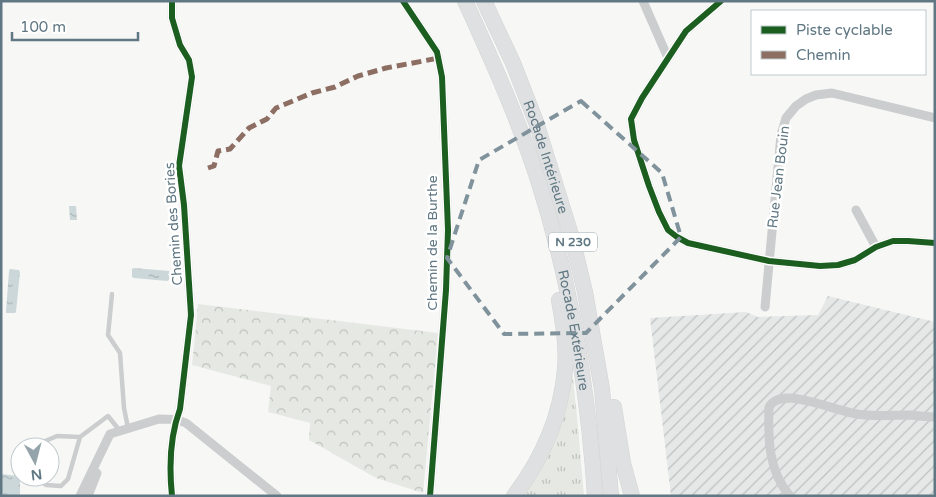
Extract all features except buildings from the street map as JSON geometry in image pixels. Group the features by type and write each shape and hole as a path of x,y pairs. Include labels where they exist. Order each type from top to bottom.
{"highway":[{"name":"Rocade Extérieure","path":"465,1 498,71 520,128 538,180 558,250 578,342 595,496"},
{"name":"Rocade Intérieure","path":"484,1 513,62 536,122 572,238 585,292 602,389 611,496"},
{"path":"514,496 530,474 551,431 562,393 565,368 565,342 562,319 538,180"},
{"path":"585,292 600,339 611,386 622,463 632,496"}],"street":[{"name":"Chemin des Bories","path":"172,1 172,18 180,45 189,60 192,77 179,166 184,205 191,315 180,409 176,419 172,448 170,474 172,496"},
{"name":"Chemin de la Burthe","path":"403,1 437,52 442,78 448,230 446,299 430,496"},
{"path":"643,1 668,58"},
{"path":"722,1 686,31 642,98 631,119 634,140 649,186 668,230 677,238 688,243 769,261 820,266 838,265 855,260 876,247 893,241 935,244"},
{"name":"Rue Jean Bouin","path":"765,306 780,135 786,118 796,106 811,97 832,93 935,118"},
{"path":"856,210 876,247"},
{"path":"790,496 783,489 778,479 770,453 769,407 772,403 787,398 802,399 856,414 935,417"},
{"path":"80,496 110,434 159,419 176,419 186,423 277,496"},
{"path":"88,496 112,444 124,430"}],"lane":[{"path":"112,294 108,335 120,353 124,430"},
{"path":"60,486 68,479 80,437 108,416 124,430"},
{"path":"55,437 80,437"}],"highlighted area":[{"path":"581,101 662,173 681,237 586,333 504,334 447,258 479,160"}],"shaded area":[{"path":"828,296 935,322 935,496 671,496 650,318 746,312 758,317 818,315"}],"green space":[{"path":"198,304 438,333 423,493 376,478 309,440 310,423 268,412 271,386 192,365"},
{"path":"572,370 584,496 518,496"}],"water":[{"path":"69,206 76,206 77,220 70,220"},
{"path":"10,269 19,270 20,272 15,313 6,313"},
{"path":"132,269 169,271 169,280 134,278 132,277"},
{"path":"1,474 10,475 10,487 20,487 20,496 1,494"}],"marked path":[{"path":"208,168 214,166 218,151 230,149 249,128 267,119 276,108 312,93 335,87 358,76 386,68 439,58"}],"cycle path":[{"path":"172,1 172,18 180,45 189,60 192,77 179,166 184,205 191,315 180,409 174,430 171,452 172,496"},
{"path":"403,1 437,52 442,77 448,230 446,290 430,496"},
{"path":"721,1 686,31 642,98 631,119 634,140 649,186 668,230 688,243 769,261 820,266 838,265 855,260 876,247 893,241 935,243"}]}
